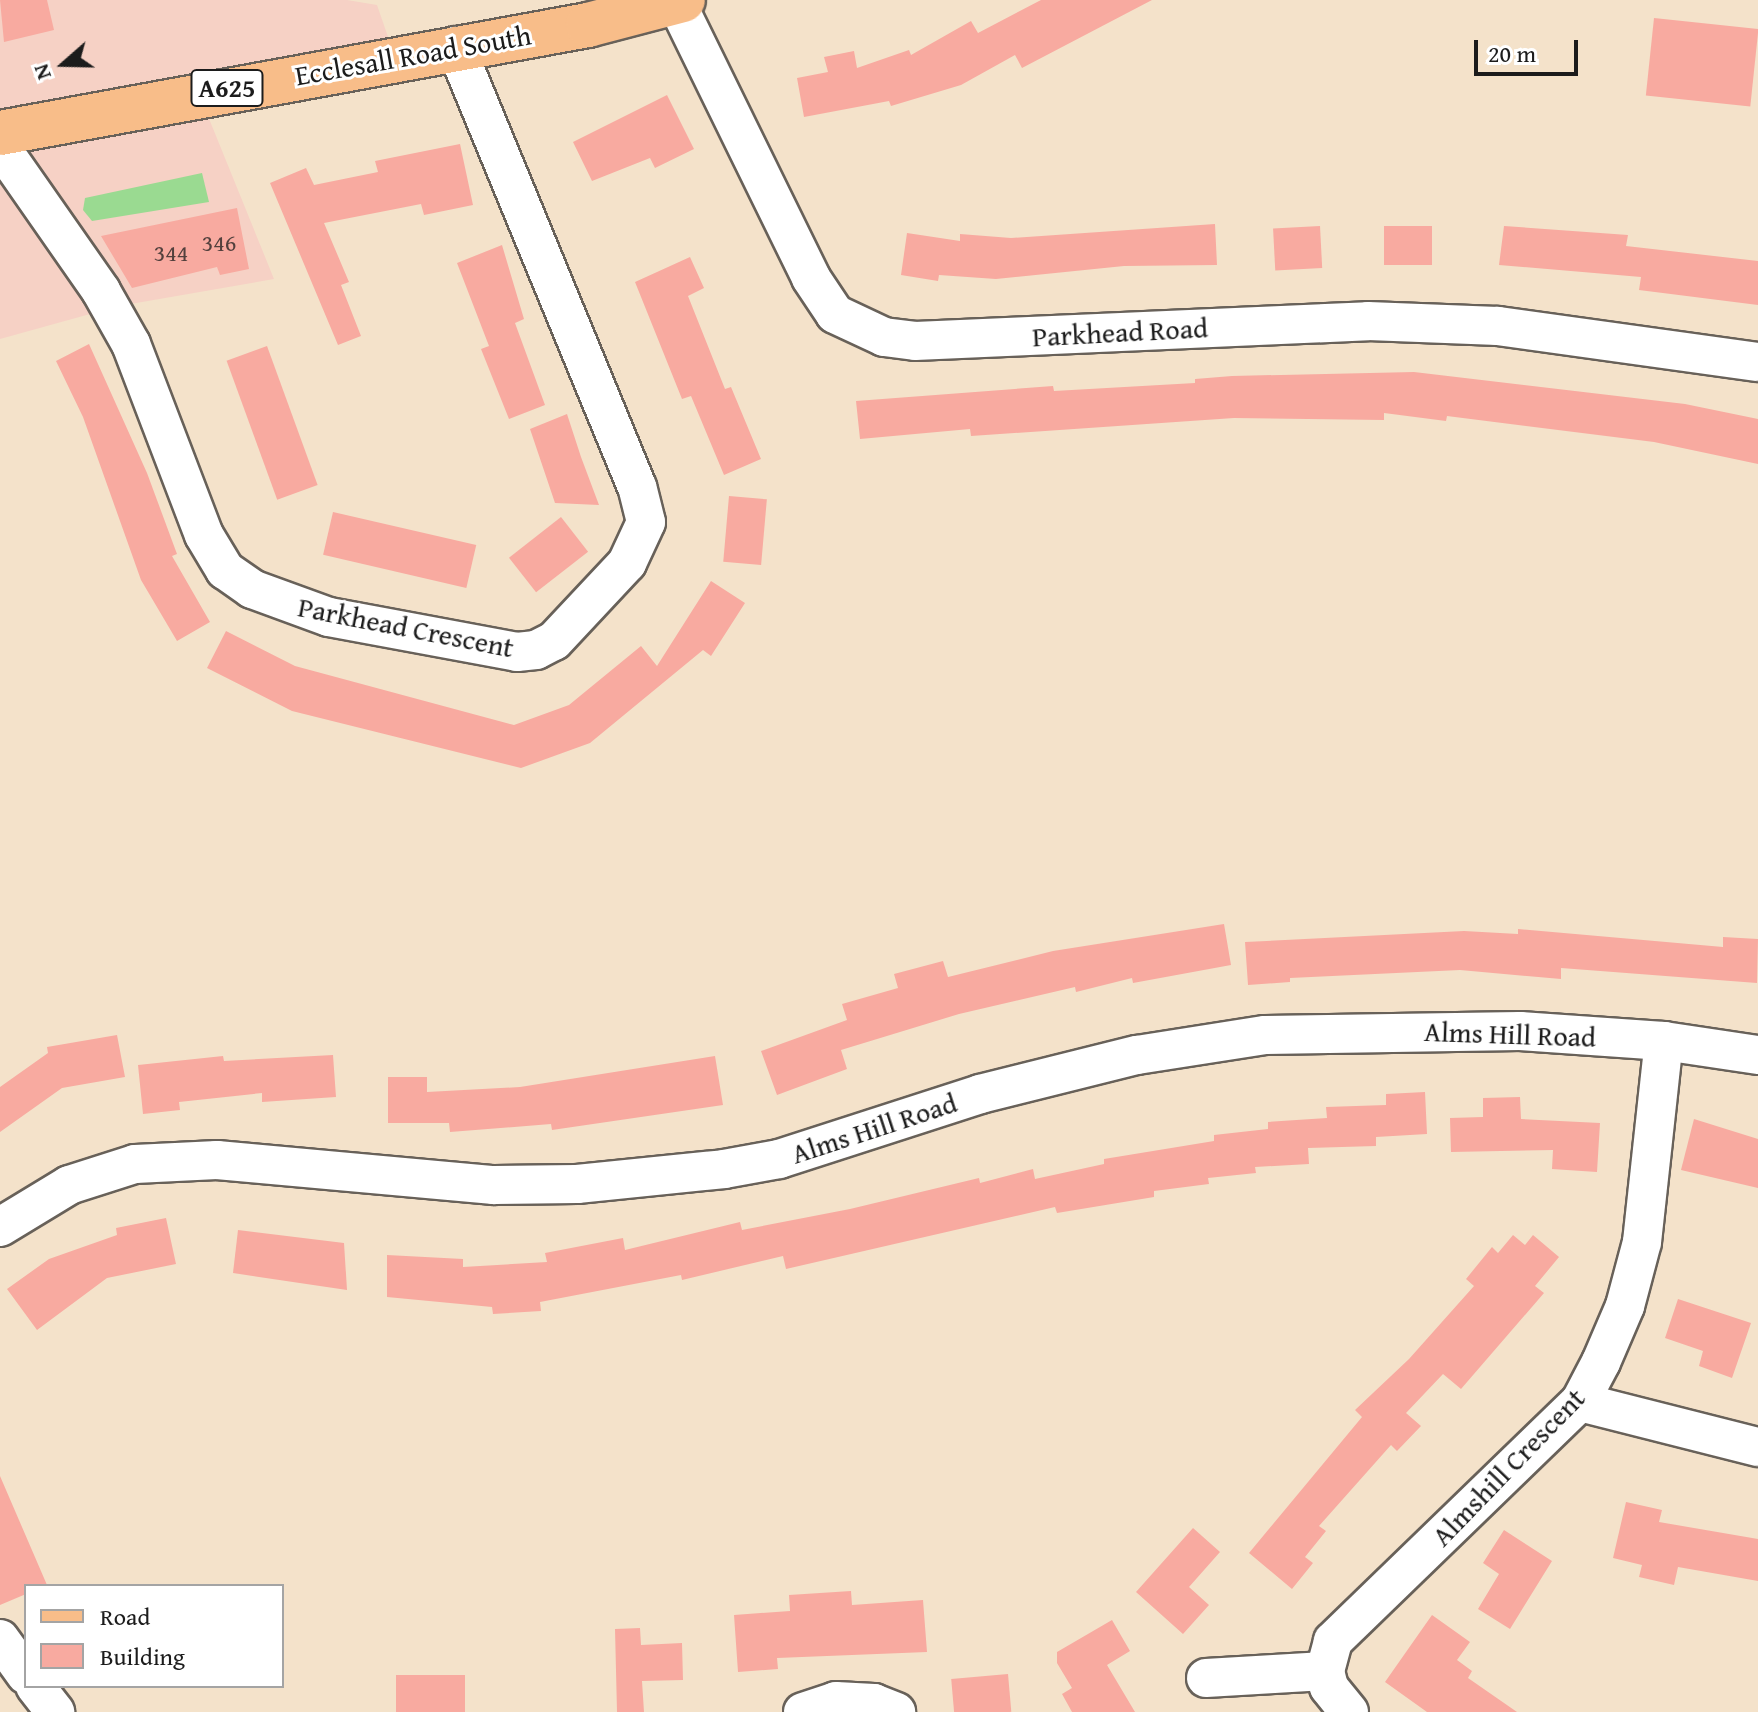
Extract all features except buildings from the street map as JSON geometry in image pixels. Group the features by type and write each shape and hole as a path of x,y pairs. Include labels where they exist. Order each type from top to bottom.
{"main road":[{"name":"Ecclesall Road South","path":"0,133 455,46 588,25 679,1"}],"street":[{"name":"Parkhead Road","path":"679,1 811,278 835,314 884,337 915,341 1382,322 1498,326 1758,362"},
{"name":"Parkhead Crescent","path":"0,146 101,291 131,344 204,535 225,570 262,594 329,617 517,652 536,650 554,641 627,563 646,522 637,487 455,46"},
{"name":"Alms Hill Road","path":"0,1227 69,1185 135,1164 217,1160 494,1185 577,1184 724,1169 779,1159 980,1094 1137,1055 1265,1035 1378,1030 1520,1031 1664,1041 1758,1055"},
{"name":"Almshill Crescent","path":"1325,1671 1333,1641 1580,1402 1625,1306 1642,1242 1664,1041"},
{"path":"1580,1402 1758,1447"},
{"path":"0,1639 24,1672"},
{"path":"1206,1678 1325,1671 1329,1687 1349,1712"},
{"path":"37,1688 55,1712"},
{"path":"803,1712 836,1701 874,1703 896,1712"}],"shaded area":[{"path":"0,0 347,0 377,5 395,57 199,94 274,279 119,306 0,339"}],"green space":[{"path":"202,173 209,202 92,221 83,210 85,198"}]}
